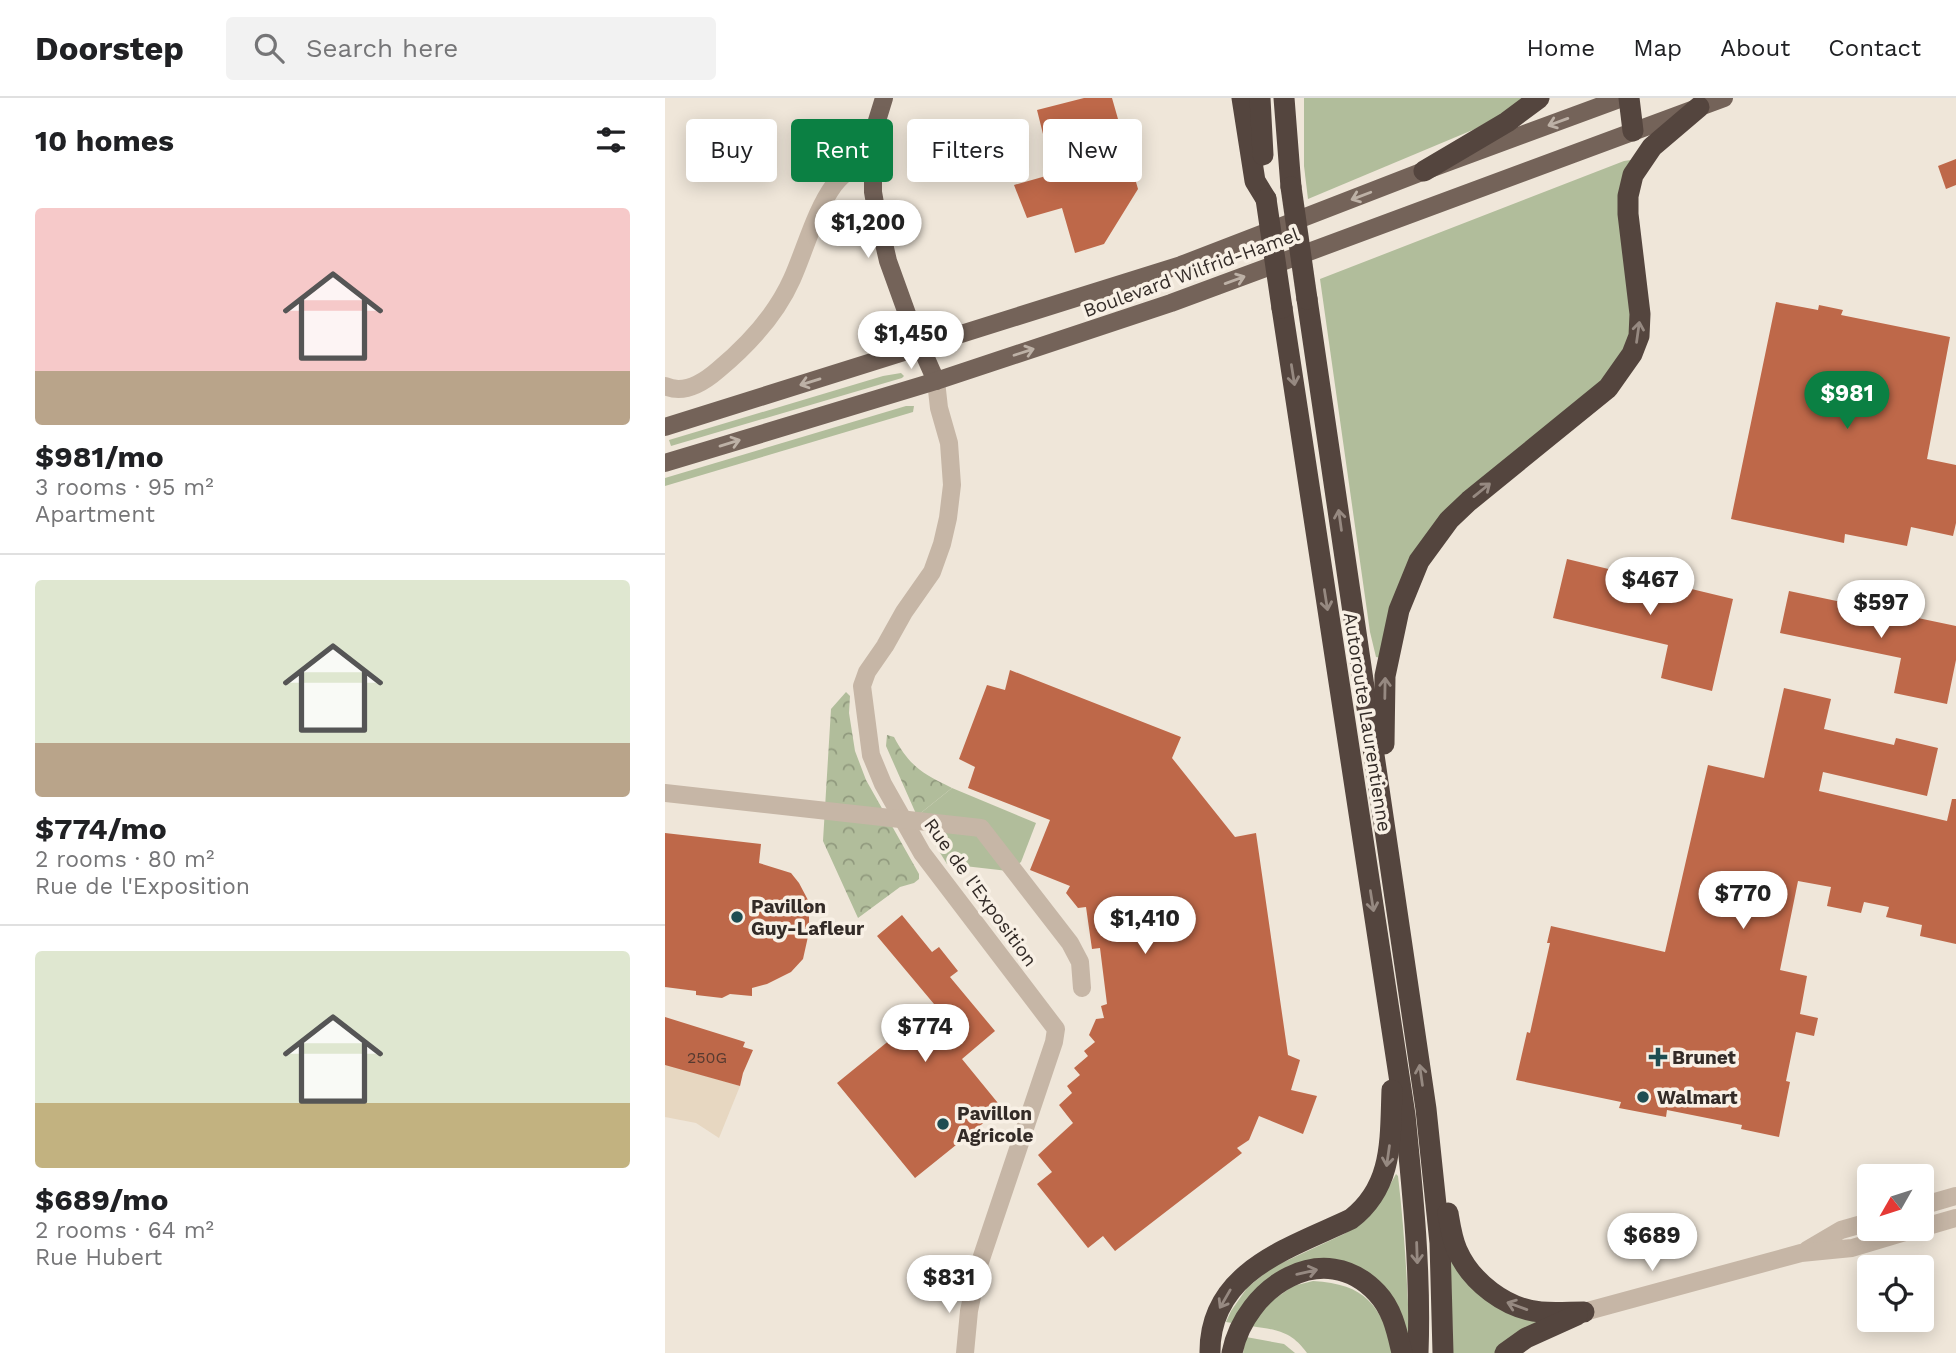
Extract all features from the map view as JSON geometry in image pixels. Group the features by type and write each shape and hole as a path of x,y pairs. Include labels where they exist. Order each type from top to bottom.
{"highway":[{"path":"1242,98 1255,181 1266,199"},
{"name":"Autoroute Laurentienne","path":"1260,98 1266,199 1405,1115 1415,1223 1418,1353"},
{"name":"Autoroute Laurentienne","path":"1284,98 1291,187 1383,805 1433,1167 1440,1243 1443,1353"},
{"path":"1425,171 1507,122 1539,98"},
{"path":"1629,98 1633,131"},
{"path":"1383,805 1385,676 1399,610 1419,561 1448,520 1608,388 1632,354 1639,336 1640,314 1627,214 1633,175 1652,147 1699,107"},
{"path":"1210,1353 1210,1338 1215,1318 1235,1284 1266,1259 1351,1219 1372,1200 1386,1169 1389,1148 1394,1039"},
{"path":"1433,1167 1445,1192 1456,1248 1472,1275 1486,1289 1521,1308 1540,1312 1584,1312"},
{"path":"1232,1353 1243,1320 1262,1296 1276,1284 1293,1276 1312,1270 1330,1269 1347,1272 1362,1280 1378,1294 1394,1323 1402,1353"},
{"path":"1506,1353 1526,1338 1584,1312"}],"main road":[{"path":"878,119 884,98"},
{"name":"Boulevard Wilfrid-Hamel","path":"665,427 1181,265 1622,98"},
{"name":"Boulevard Wilfrid-Hamel","path":"665,463 936,381 1171,303 1724,98"},
{"path":"875,182 875,201 888,261 910,322 936,381"}],"street":[{"path":"665,386 676,390 689,388 712,375 757,335 792,279 827,196 836,182"},
{"name":"Rue de l'Exposition","path":"936,381 939,408 949,443 952,485 948,518 932,572 867,672 862,686 871,755 901,819 925,858 1056,1029 1054,1042 978,1268 969,1311 965,1353"},
{"path":"665,793 981,828 1070,943 1080,962 1082,988"},
{"path":"1934,1202 1956,1196"},
{"path":"1934,1224 1956,1217"},
{"path":"1801,1253 1841,1230 1857,1225"},
{"path":"1584,1312 1801,1253 1851,1248 1875,1241"}],"green space":[{"path":"1304,98 1530,98 1475,129 1308,199 1304,166"},
{"path":"1637,159 1634,296 1629,338 1610,374 1463,497 1381,658 1376,657 1370,632 1320,279 1624,161"},
{"path":"901,373 904,376 902,378 671,446 669,440 883,376"},
{"path":"906,406 914,406 913,412 665,486 665,478"},
{"path":"846,692 850,696 849,713 855,751 866,780 919,874 919,879 914,883 900,887 858,918 823,841 831,709"},
{"path":"887,735 894,737 906,756 918,768 952,788 917,816 886,746"},
{"path":"952,788 1036,823 1021,862 1008,871 947,864 917,816"},
{"path":"1396,1174 1404,1242 1410,1353 1402,1323 1324,1262 1232,1323 1226,1322 1247,1288 1271,1268 1358,1225 1381,1201"},
{"path":"1450,1249 1460,1265 1548,1320 1497,1353 1453,1353"},
{"path":"1313,1281 1346,1287 1368,1300 1383,1322 1395,1353 1307,1353 1295,1340 1283,1333 1251,1326 1262,1308 1293,1286"},
{"path":"1246,1337 1284,1344 1295,1353 1243,1353"}],"shaded area":[{"path":"665,1064 740,1086 719,1138 696,1123 665,1117"}],"building":[{"path":"1084,98 1112,98 1118,119 1043,119 1043,134 1037,110"},
{"path":"1956,159 1956,185 1946,189 1938,166"},
{"path":"1043,177 1043,182 1136,182 1138,189 1104,244 1075,253 1062,208 1027,218 1014,185"},
{"path":"1776,302 1818,310 1819,305 1843,310 1841,315 1950,337 1927,459 1956,465 1956,523 1953,536 1911,527 1907,546 1845,534 1844,543 1731,519"},
{"path":"1567,559 1733,599 1712,691 1661,678 1668,645 1553,618"},
{"path":"1789,591 1956,626 1956,660 1947,704 1894,693 1901,658 1780,633"},
{"path":"1010,670 1181,737 1172,758 1235,837 1256,833 1288,1055 1300,1060 1291,1090 1317,1096 1303,1134 1259,1116 1249,1140 1237,1148 1242,1153 1115,1251 1103,1236 1088,1248 1037,1184 1052,1172 1038,1155 1073,1123 1059,1105 1072,1093 1067,1086 1080,1075 1074,1068 1088,1056 1084,1051 1095,1042 1089,1035 1096,1019 1104,1018 1101,1006 1107,1004 1100,948 1092,949 1086,907 1078,908 1066,893 1070,886 1030,870 1050,820 968,788 975,767 959,759 987,685 1005,690"},
{"path":"1784,688 1831,699 1824,729 1894,745 1896,738 1938,748 1927,796 1823,772 1819,791 1947,821 1952,799 1956,799 1956,944 1920,936 1922,925 1886,917 1889,907 1864,902 1861,913 1827,906 1831,887 1798,881 1780,970 1807,976 1800,1014 1818,1018 1814,1036 1796,1032 1779,1137 1741,1129 1742,1125 1667,1110 1666,1117 1619,1108 1621,1102 1516,1080 1527,1032 1530,1033 1550,943 1547,943 1551,926 1665,952 1708,765 1764,778"},
{"name":"Pavillon Guy-Lafleur","path":"665,833 761,844 759,863 791,873 809,902 809,932 803,959 791,972 752,988 752,996 730,994 722,998 665,987"},
{"path":"902,915 932,952 939,947 958,971 950,977 995,1031 962,1059 1002,1108 915,1178 837,1083 934,1004 877,936"},
{"path":"665,1017 745,1042 743,1047 753,1050 740,1086 665,1065"}],"place":[{"name":"Pavillon Guy-Lafleur","path":"737,917"},
{"name":"Brunet","path":"1658,1057"},
{"name":"Walmart","path":"1643,1097"},
{"name":"Pavillon Agricole","path":"943,1124"}]}
